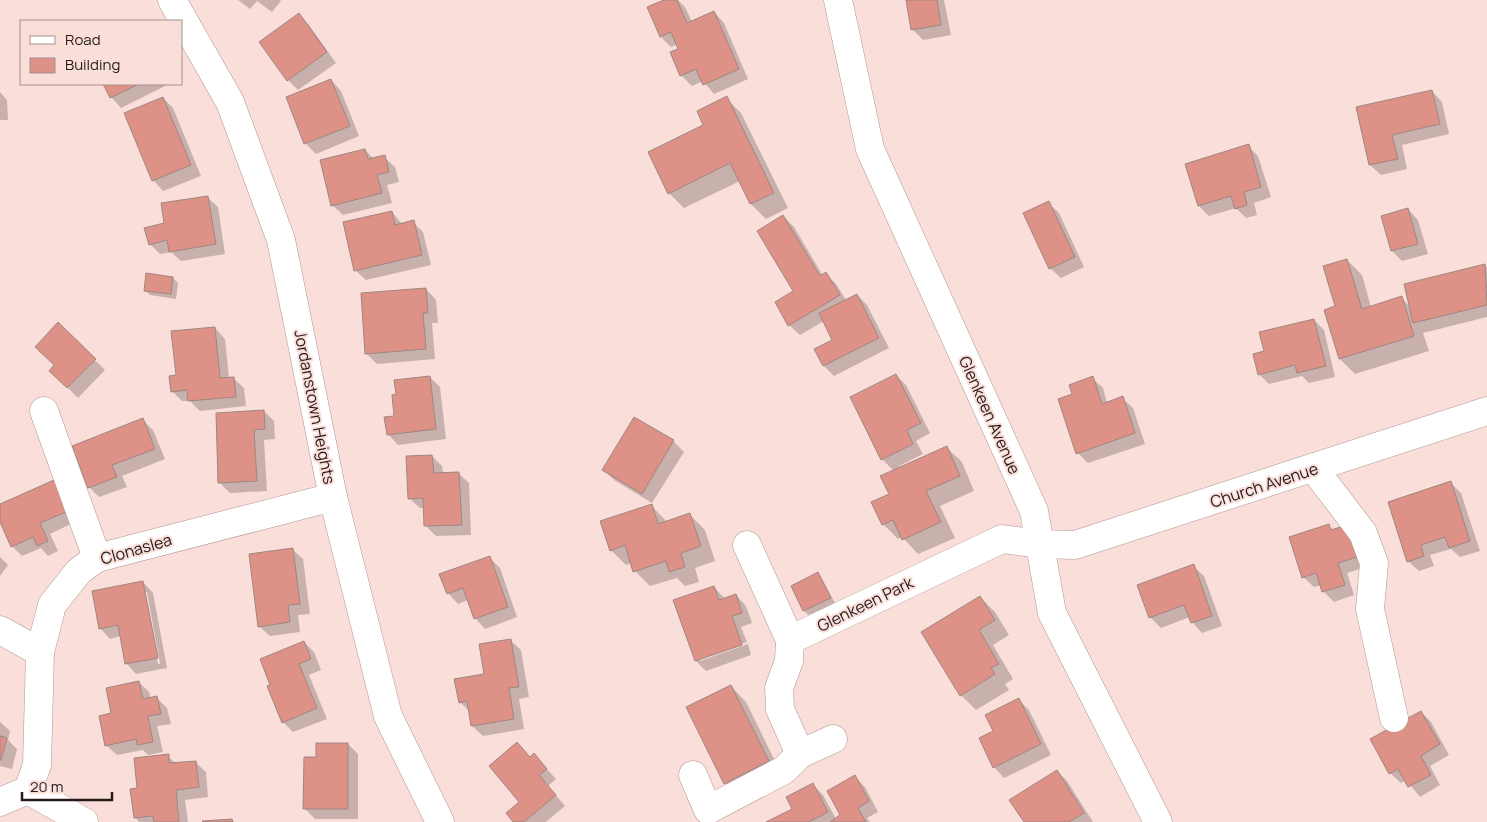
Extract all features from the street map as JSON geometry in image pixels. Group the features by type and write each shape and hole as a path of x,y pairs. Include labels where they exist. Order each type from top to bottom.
{"street":[{"name":"Jordanstown Heights","path":"172,0 230,102 281,240 333,497 388,716 440,822"},
{"name":"Glenkeen Avenue","path":"838,0 870,149 1034,511 1052,613 1158,822"},
{"path":"44,411 97,558"},
{"name":"Church Avenue","path":"1039,544 1075,545 1487,411"},
{"path":"1314,468 1364,534 1374,563 1370,609 1394,718"},
{"name":"Clonaslea","path":"28,790 37,765 40,652 52,605 79,571 97,558 333,497"},
{"name":"Glenkeen Park","path":"790,640 1002,539 1039,544"},
{"path":"747,545 790,640 789,661 779,688 780,709 800,754"},
{"path":"0,630 40,652"},
{"path":"693,775 708,810 784,770 800,754 833,739"},
{"path":"0,802 28,790 84,822"}],"building":[{"path":"664,0 677,0 687,23 714,11 739,69 703,85 696,69 680,76 670,52 678,49 671,32 660,37 647,7"},
{"path":"906,0 937,0 941,25 911,30"},
{"path":"299,13 327,52 287,81 259,42"},
{"path":"331,79 350,126 304,144 286,97"},
{"path":"104,85 137,85 110,98"},
{"path":"1432,90 1440,124 1392,135 1398,159 1369,165 1356,107"},
{"path":"727,96 774,193 750,204 730,163 668,194 648,152 703,125 697,111"},
{"path":"163,97 191,165 152,181 124,113"},
{"path":"1249,144 1261,187 1244,192 1247,205 1235,209 1231,196 1198,206 1185,164"},
{"path":"365,149 368,159 385,155 389,172 377,175 382,193 331,206 320,160"},
{"path":"208,196 216,244 169,252 167,240 149,245 144,228 164,223 161,203"},
{"path":"1049,201 1075,257 1049,269 1023,213"},
{"path":"1408,208 1418,244 1391,251 1381,216"},
{"path":"392,211 395,225 414,220 422,255 354,271 343,222"},
{"path":"783,215 820,276 826,272 840,295 788,326 775,302 793,291 757,231"},
{"path":"1347,259 1362,309 1402,296 1414,336 1339,359 1324,310 1335,306 1323,266"},
{"path":"1485,264 1487,305 1413,323 1404,284"},
{"path":"146,273 173,277 171,294 144,291"},
{"path":"426,288 428,313 423,313 426,349 365,354 361,293"},
{"path":"857,294 879,338 823,366 814,349 832,340 819,313"},
{"path":"1314,319 1326,366 1297,373 1295,365 1258,375 1253,354 1264,351 1259,332"},
{"path":"58,322 96,359 67,388 49,371 54,365 35,347"},
{"path":"215,327 220,378 234,377 236,397 188,401 187,390 171,392 169,376 176,375 171,331"},
{"path":"896,374 921,423 907,430 913,444 881,460 850,397"},
{"path":"430,376 436,429 387,435 384,417 394,416 392,395 396,394 394,380"},
{"path":"1093,376 1102,404 1123,396 1135,433 1076,454 1058,399 1072,394 1069,385"},
{"path":"264,410 265,429 254,430 257,481 218,483 216,413"},
{"path":"634,417 674,440 642,494 602,470"},
{"path":"143,418 155,449 112,465 117,477 88,488 72,446"},
{"path":"947,446 960,476 926,491 941,522 902,540 893,520 882,525 871,502 889,494 880,476"},
{"path":"432,455 434,473 459,472 462,525 424,526 423,498 408,499 406,456"},
{"path":"54,480 68,511 40,523 48,541 37,546 33,537 11,547 0,522 0,504"},
{"path":"1451,481 1470,541 1449,548 1445,537 1421,545 1424,556 1407,562 1388,502"},
{"path":"652,504 658,524 690,513 701,546 681,553 685,567 669,572 666,561 633,572 625,545 610,551 600,521"},
{"path":"1329,524 1331,530 1347,525 1357,557 1338,563 1345,585 1322,592 1316,573 1302,578 1289,537"},
{"path":"293,548 300,604 288,605 290,622 258,627 249,554"},
{"path":"490,556 508,607 474,619 463,588 447,594 439,574"},
{"path":"1194,564 1212,616 1191,623 1184,605 1149,618 1137,585"},
{"path":"818,572 831,598 803,611 791,586"},
{"path":"143,581 158,658 125,664 118,625 99,629 92,591"},
{"path":"714,586 719,600 736,594 742,613 732,616 742,645 695,661 673,600"},
{"path":"980,596 995,620 979,630 999,664 991,668 995,674 960,696 921,632"},
{"path":"511,639 519,687 509,688 514,719 471,726 467,701 459,703 454,679 484,674 479,644"},
{"path":"304,641 311,659 299,664 317,708 282,723 267,686 270,685 260,659"},
{"path":"139,681 143,699 157,696 161,714 148,716 153,742 137,745 136,739 105,746 99,716 111,713 106,688"},
{"path":"731,685 769,761 724,784 686,707"},
{"path":"1019,698 1041,744 993,768 979,738 993,731 985,715"},
{"path":"1421,711 1440,744 1421,756 1431,775 1408,787 1398,769 1389,774 1370,739"},
{"path":"0,736 7,738 1,760 0,760"},
{"path":"517,742 530,757 534,753 547,769 539,775 556,795 524,822 513,822 506,813 519,802 489,766"},
{"path":"316,743 348,743 348,809 303,809 304,757 316,757"},
{"path":"169,754 169,763 196,761 199,787 176,790 179,822 154,822 153,816 134,818 130,789 137,788 134,758"},
{"path":"1057,770 1084,813 1069,822 1024,822 1009,800"},
{"path":"855,775 869,801 858,808 866,822 830,822 840,815 827,791"},
{"path":"813,783 828,812 809,822 766,822 792,809 786,797"},
{"path":"232,819 233,822 202,821"}]}
